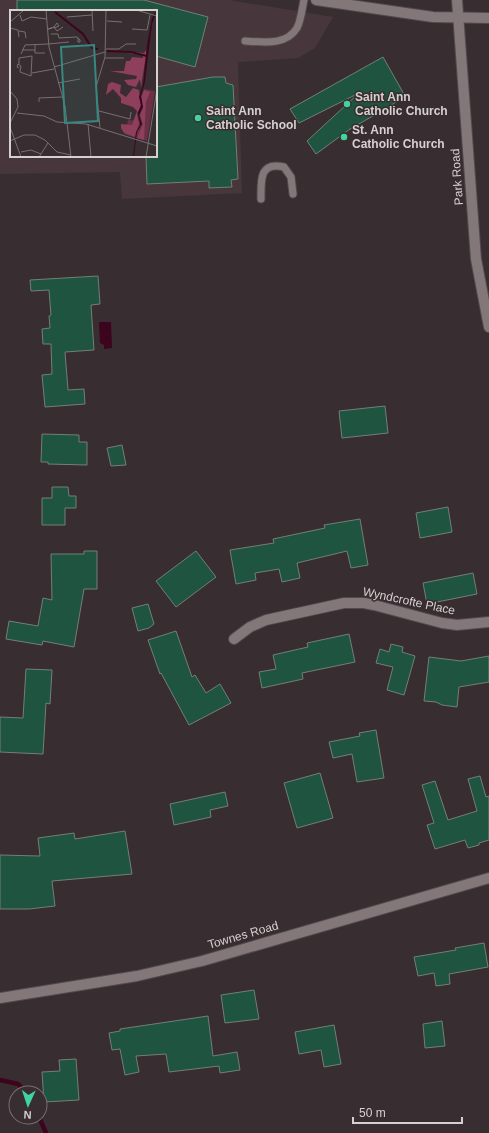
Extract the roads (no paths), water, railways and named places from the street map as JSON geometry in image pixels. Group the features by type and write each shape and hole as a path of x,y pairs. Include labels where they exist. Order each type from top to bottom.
{"street":[{"path":"316,0 433,17 489,18"},
{"name":"Park Road","path":"457,0 476,259 489,327"},
{"name":"Wyndcrofte Place","path":"234,639 250,627 266,620 344,603 364,603 442,623 457,625 489,622"},
{"name":"Townes Road","path":"0,998 136,976 202,961 489,878"}],"lane":[{"path":"245,41 275,41 290,36 297,27 304,0"},
{"path":"261,199 261,177 264,170 276,165 284,167 291,177 293,194"}],"waterway":[{"path":"0,1080 19,1085"},
{"path":"42,1125 46,1133"}],"place":[{"name":"Saint Ann Catholic Church","path":"347,104"},
{"name":"Saint Ann Catholic School","path":"198,118"},
{"name":"St. Ann Catholic Church","path":"344,137"}]}
